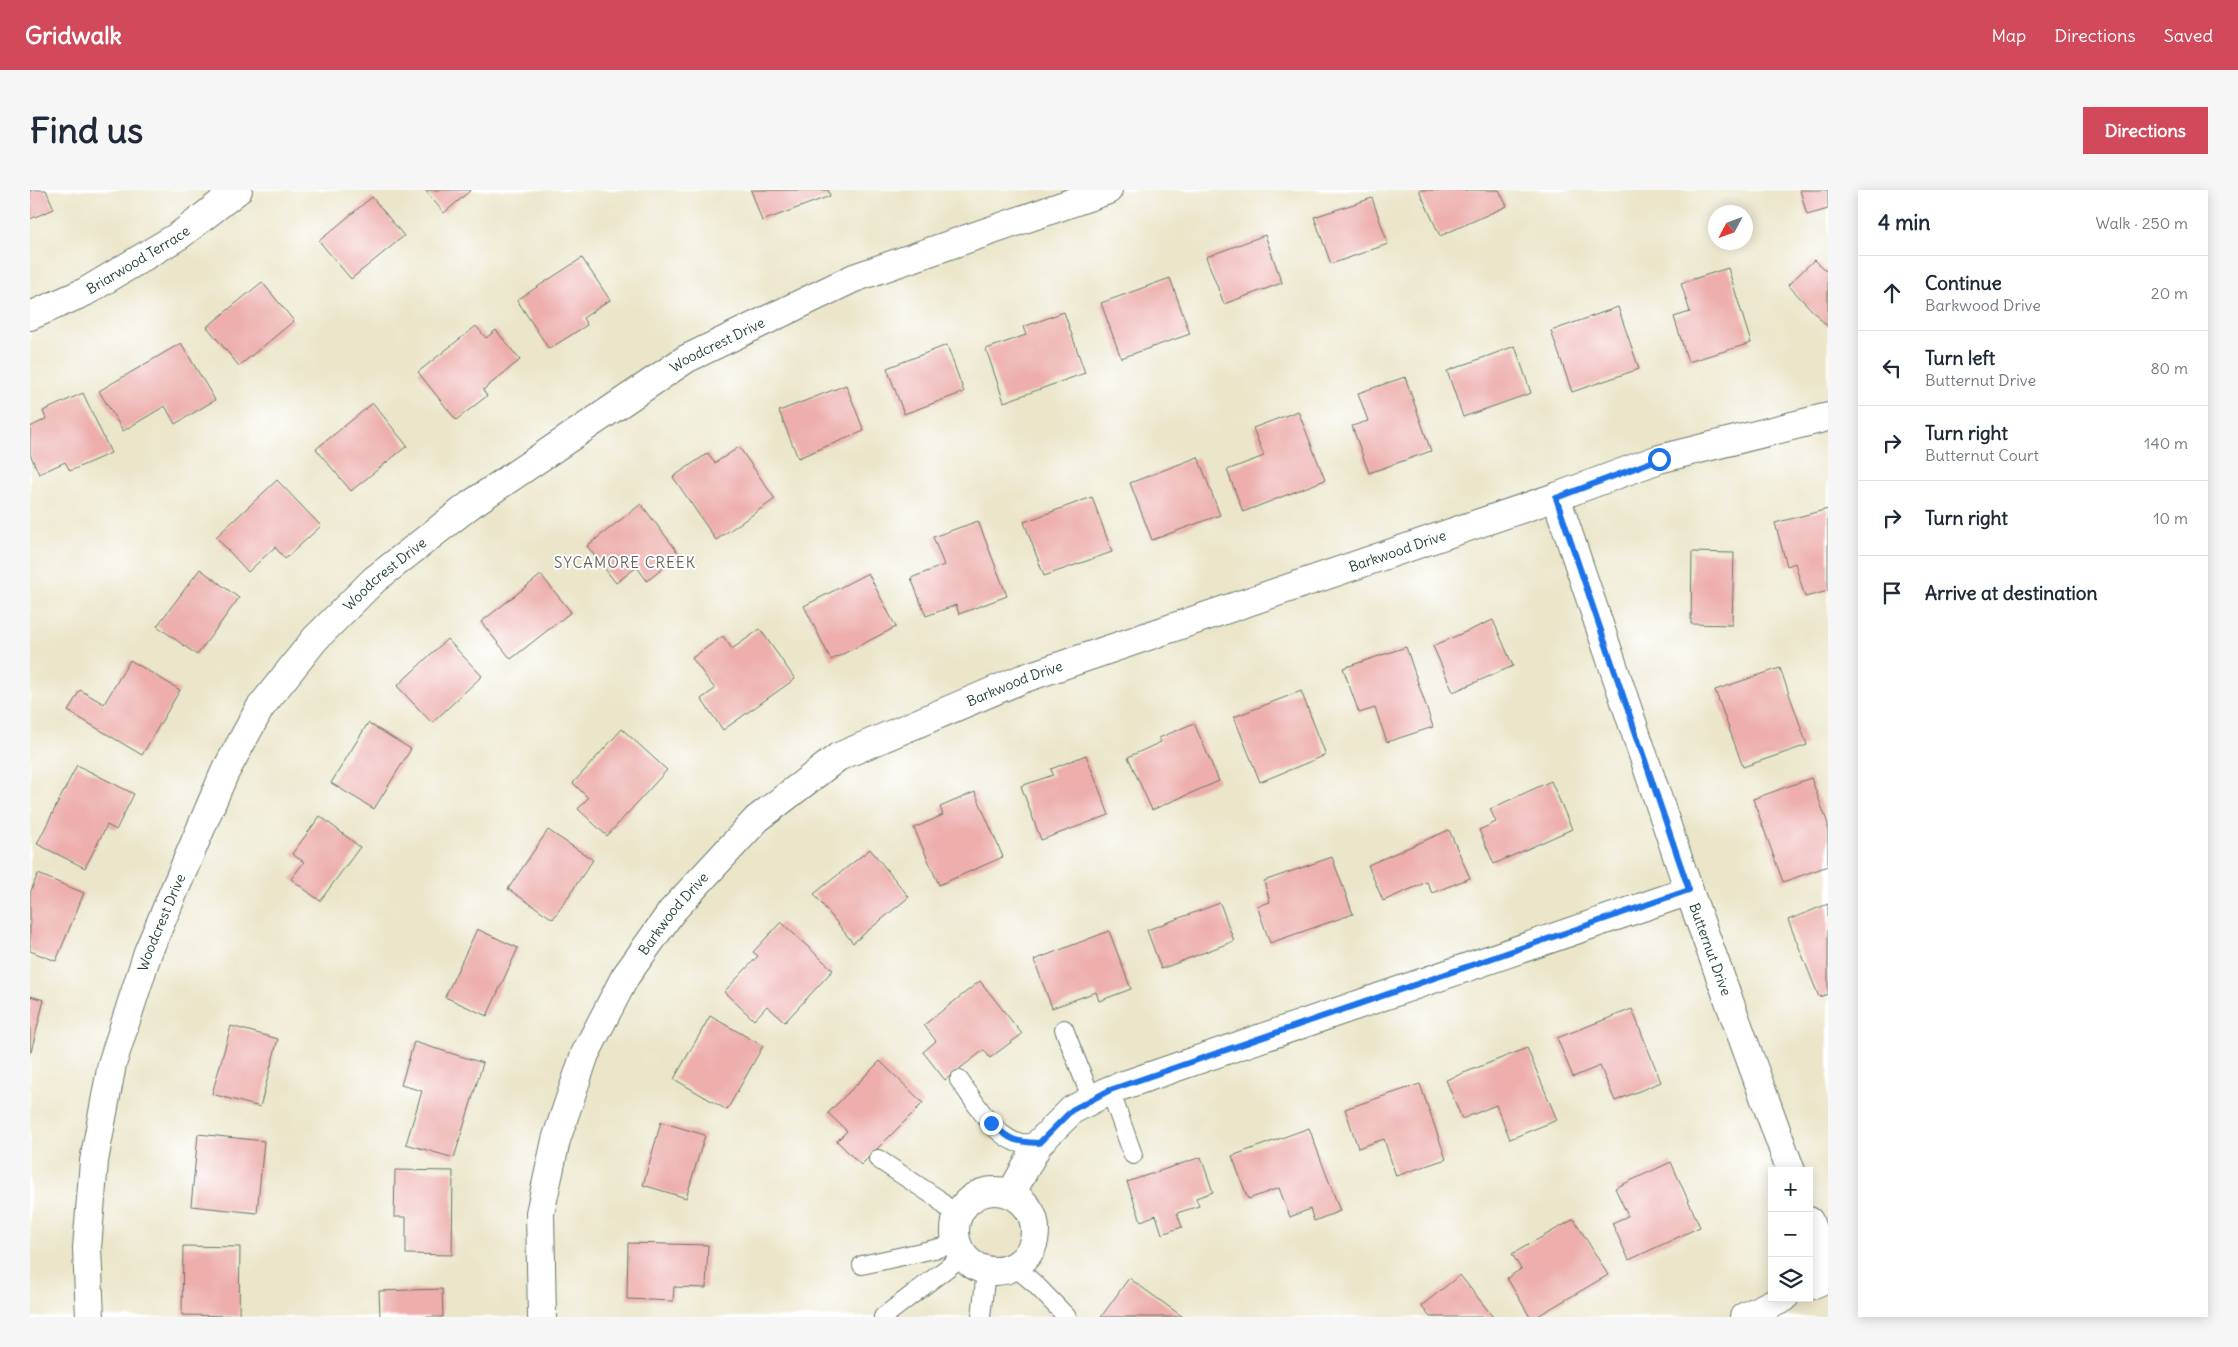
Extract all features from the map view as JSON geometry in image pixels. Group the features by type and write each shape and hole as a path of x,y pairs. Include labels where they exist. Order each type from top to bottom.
{"street":[{"name":"Briarwood Terrace","path":"30,316 85,292 180,235 238,190"},
{"name":"Woodcrest Drive","path":"90,1317 87,1248 94,1161 112,1064 148,952 224,774 260,708 315,639 374,580 470,505 686,359 854,278 1108,190"},
{"name":"Barkwood Drive","path":"542,1317 540,1214 556,1140 586,1054 625,977 672,911 757,819 838,758 1022,679 1556,498 1659,459 1828,417"},
{"name":"Butternut Drive","path":"1556,498 1689,890 1790,1167"},
{"path":"1011,1194 1039,1143 1072,1110 1101,1095 1689,890"},
{"path":"998,1190 1011,1194 1023,1202 1032,1214 1036,1229 1034,1244 1026,1257 1015,1267 1001,1272 986,1271 973,1265 960,1250 954,1230 957,1217 963,1206 973,1197 985,1192 998,1190"},
{"path":"1813,1232 1828,1272"},
{"path":"1813,1284 1828,1278"},
{"path":"1744,1317 1776,1302"}],"lane":[{"path":"1064,1029 1133,1155"},
{"path":"960,1080 991,1123 1003,1134 1017,1142 1039,1143"},
{"path":"878,1159 937,1198 957,1217"},
{"path":"862,1265 960,1250"},
{"path":"883,1317 960,1250"},
{"path":"1015,1267 1036,1284 1067,1317"},
{"path":"981,1317 986,1271"}],"building":[{"path":"30,190 46,190 54,209 30,219"},
{"path":"425,190 471,190 444,213"},
{"path":"751,190 828,190 830,196 762,221"},
{"path":"1419,190 1499,190 1507,206 1440,236"},
{"path":"1800,190 1828,190 1828,209 1807,215"},
{"path":"372,197 404,236 351,279 319,241"},
{"path":"1372,198 1388,244 1331,264 1314,217"},
{"path":"1265,235 1282,283 1224,304 1206,257"},
{"path":"582,258 610,300 583,318 587,325 549,349 517,300"},
{"path":"1814,260 1826,271 1828,269 1828,327 1788,285"},
{"path":"1728,268 1751,343 1688,362 1674,317 1690,312 1681,283"},
{"path":"1170,278 1190,334 1121,358 1101,303"},
{"path":"262,282 294,321 239,366 207,327"},
{"path":"1618,307 1639,369 1572,392 1551,331"},
{"path":"1064,312 1085,373 1004,402 986,349 1026,335 1023,327"},
{"path":"476,326 486,338 496,330 520,360 483,390 487,396 456,420 418,372"},
{"path":"181,343 215,400 175,424 165,406 123,431 99,391"},
{"path":"947,345 964,392 904,414 887,368"},
{"path":"1515,346 1531,393 1463,417 1447,371"},
{"path":"1405,377 1431,451 1369,473 1352,426 1368,421 1358,393"},
{"path":"846,385 864,431 798,458 779,411"},
{"path":"83,393 111,453 70,471 65,462 39,474 30,454 30,427 46,419 43,411"},
{"path":"373,403 407,446 351,491 316,449"},
{"path":"1298,411 1325,480 1243,512 1227,470 1264,456 1253,428"},
{"path":"739,447 775,499 716,540 673,477 708,453 715,463"},
{"path":"1198,457 1220,515 1152,540 1130,483"},
{"path":"277,480 321,526 285,559 275,547 248,572 216,537"},
{"path":"1092,497 1112,552 1044,576 1024,522"},
{"path":"641,504 680,555 647,581 637,567 616,583 587,546"},
{"path":"1828,509 1828,591 1805,597 1795,563 1787,566 1775,523"},
{"path":"978,521 1007,596 959,614 956,605 926,616 911,578 944,565 933,537"},
{"path":"1692,552 1734,553 1732,625 1691,624"},
{"path":"200,569 239,598 197,655 157,626"},
{"path":"868,573 896,627 831,660 804,606"},
{"path":"541,575 571,612 511,659 481,622"},
{"path":"1493,620 1513,666 1453,692 1433,646"},
{"path":"760,629 795,679 723,730 701,699 715,689 692,658 723,636 732,649"},
{"path":"447,639 482,676 432,723 397,686"},
{"path":"1406,647 1433,727 1387,742 1375,708 1359,713 1343,668"},
{"path":"130,660 180,690 142,755 68,711 80,690 104,704"},
{"path":"1780,668 1807,745 1743,767 1715,690"},
{"path":"1301,691 1326,755 1260,782 1234,717"},
{"path":"368,723 411,749 374,809 331,783"},
{"path":"1194,723 1219,781 1152,810 1128,757 1161,742 1159,738"},
{"path":"622,729 667,770 607,836 578,809 588,798 573,783"},
{"path":"1086,755 1109,815 1041,840 1021,786 1053,775 1051,769"},
{"path":"77,765 134,794 116,830 107,825 85,868 37,844"},
{"path":"1811,778 1828,824 1828,866 1783,882 1753,799"},
{"path":"1551,781 1572,829 1494,864 1479,830 1496,822 1490,809"},
{"path":"975,792 1003,857 939,885 914,828 943,815 940,807"},
{"path":"320,816 360,847 320,901 291,879 304,862 292,854"},
{"path":"548,830 593,860 553,919 508,889"},
{"path":"1449,830 1470,878 1432,893 1427,882 1383,901 1368,865"},
{"path":"870,849 909,897 853,943 814,894"},
{"path":"1332,857 1353,914 1270,943 1257,906 1270,902 1264,881"},
{"path":"38,874 84,893 56,961 30,951 30,893"},
{"path":"1220,903 1234,941 1161,969 1147,930"},
{"path":"1828,904 1828,994 1819,997 1788,920"},
{"path":"781,922 833,970 785,1022 767,1006 754,1020 724,992 758,956 753,952"},
{"path":"477,929 518,948 487,1016 445,997"},
{"path":"1109,931 1131,989 1099,1001 1096,992 1052,1008 1034,960"},
{"path":"980,981 1022,1034 990,1058 984,1050 945,1080 923,1052 936,1041 924,1025"},
{"path":"30,996 44,1000 31,1052 30,1052"},
{"path":"1632,1009 1661,1082 1615,1101 1600,1066 1573,1077 1557,1038"},
{"path":"710,1016 763,1046 727,1110 674,1079"},
{"path":"231,1026 278,1039 260,1107 212,1094"},
{"path":"414,1042 483,1063 454,1158 406,1144 422,1091 401,1085"},
{"path":"1527,1048 1557,1120 1510,1139 1496,1105 1462,1119 1446,1080"},
{"path":"880,1061 923,1103 861,1165 837,1141 847,1131 828,1113"},
{"path":"1420,1084 1446,1159 1396,1176 1384,1139 1358,1148 1345,1109"},
{"path":"661,1122 705,1135 686,1198 643,1185"},
{"path":"1309,1128 1340,1211 1314,1221 1310,1209 1290,1217 1279,1188 1248,1199 1232,1156"},
{"path":"198,1134 264,1141 257,1213 191,1206"},
{"path":"1201,1157 1213,1192 1196,1198 1199,1206 1177,1213 1182,1227 1162,1234 1156,1215 1141,1221 1127,1182"},
{"path":"1671,1162 1700,1227 1629,1260 1612,1223 1628,1216 1615,1188"},
{"path":"395,1170 453,1171 452,1255 406,1254 406,1217 394,1217"},
{"path":"1574,1219 1608,1275 1536,1317 1530,1317 1507,1278 1521,1269 1512,1254"},
{"path":"628,1243 708,1245 706,1288 674,1287 673,1301 627,1299"},
{"path":"183,1246 240,1247 239,1316 182,1315"},
{"path":"1460,1275 1493,1317 1430,1317 1421,1306"},
{"path":"1129,1278 1183,1317 1101,1317"},
{"path":"442,1289 443,1317 380,1317 379,1291"}],"district":[{"name":"SYCAMORE CREEK","path":"625,563"}],"route":[{"path":"991,1123 1003,1134 1017,1142 1039,1143 1072,1110 1110,1090 1689,890 1556,498 1659,459"}]}
